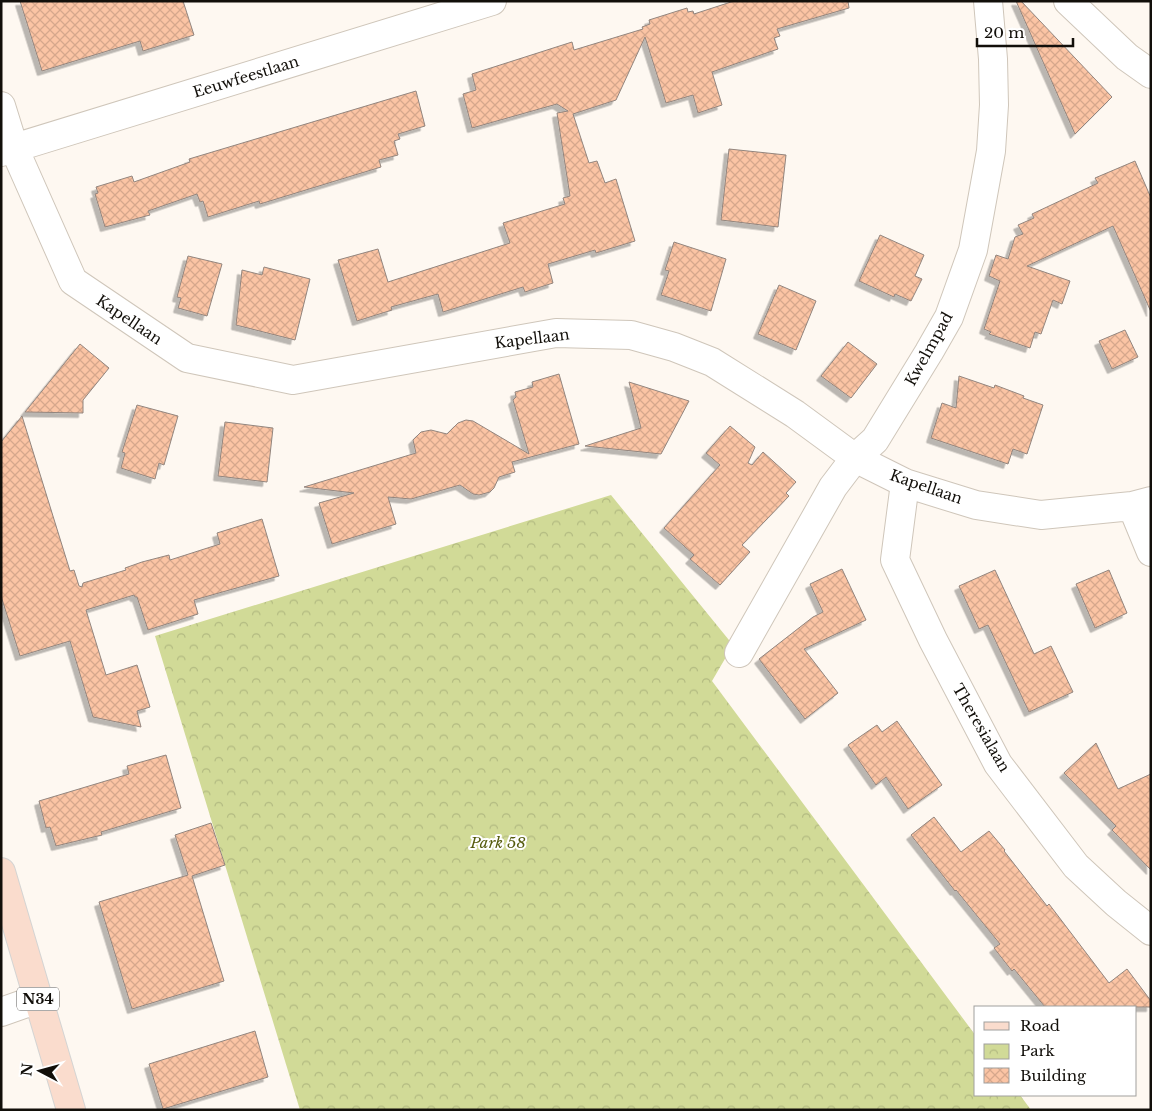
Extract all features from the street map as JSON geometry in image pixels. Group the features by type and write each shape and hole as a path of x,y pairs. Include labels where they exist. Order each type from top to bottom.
{"main road":[{"name":"N34","path":"1,872 71,1110"}],"street":[{"name":"Eeuwfeestlaan","path":"7,150 492,1"},
{"name":"Kwelmpad","path":"739,653 834,487 855,458 876,440 948,317 973,250 991,151 994,105 993,59 988,1"},
{"path":"1068,1 1127,57 1151,74"},
{"name":"Kapellaan","path":"1,106 7,150 73,282 187,358 293,380 556,333 631,336 674,347 712,362 796,414 855,458 905,483 976,505 1041,514 1142,503"},
{"name":"Theresialaan","path":"905,483 894,560 933,640 998,764 1076,866 1116,903 1151,931"},
{"path":"1142,503 1151,552"},
{"path":"1,1012 38,999"}],"green space":[{"name":"Park 58","path":"611,495 733,645 712,681 974,1033 974,1096 1021,1096 1031,1110 300,1110 155,636"}],"building":[{"path":"20,1 183,1 194,35 143,51 140,41 42,71"},
{"path":"734,1 848,1 849,8 777,29 780,36 774,38 778,49 712,72 722,105 698,113 693,95 666,103 645,37 616,100 573,114 589,163 597,161 605,183 616,179 635,241 596,253 595,250 548,264 553,283 525,292 523,287 443,312 438,294 391,307 392,310 357,321 338,260 378,249 388,282 510,243 503,223 565,204 563,198 570,196 557,113 568,111 557,104 472,128 463,94 476,90 472,74 572,42 574,50 643,29 642,27 650,24 649,20 687,8 688,12 693,11 694,14"},
{"path":"1016,1 1021,1 1112,97 1075,134"},
{"path":"416,91 425,126 398,134 400,139 394,141 398,155 379,160 381,167 260,204 259,201 208,217 203,201 200,202 197,194 148,211 150,215 105,227 95,194 98,193 96,187 132,176 134,182 190,162 189,159"},
{"path":"729,149 786,155 778,227 721,220"},
{"path":"1135,161 1151,198 1151,312 1113,226 1027,266 1070,281 1062,304 1053,300 1041,334 1035,332 1030,348 989,334 991,332 984,329 1000,281 989,276 996,255 1008,259 1015,237 1023,234 1018,225 1034,218 1032,214 1098,183 1095,178"},
{"path":"880,235 924,255 915,276 922,279 911,301 895,294 894,297 859,281"},
{"path":"674,242 726,259 711,311 661,295 669,271 665,270"},
{"path":"188,256 222,264 207,316 178,308 181,298 177,297"},
{"path":"264,267 310,279 295,340 236,325 242,270 262,275"},
{"path":"779,285 816,301 796,350 758,334"},
{"path":"1125,330 1138,357 1112,369 1099,341"},
{"path":"848,342 877,364 851,398 821,376"},
{"path":"80,344 109,368 83,400 83,413 25,412"},
{"path":"559,374 579,444 512,462 515,472 499,477 490,492 479,495 473,494 460,485 411,499 388,497 396,524 332,544 319,503 354,493 304,487 416,453 413,440 421,432 431,430 447,434 458,423 466,420 473,421 529,454 513,400 516,397 515,392 533,387 532,382"},
{"path":"959,376 994,388 995,385 1043,405 1027,454 1013,449 1008,464 931,438 942,403 956,408"},
{"path":"629,382 689,401 661,454 585,446 641,428"},
{"path":"137,405 178,416 164,465 159,463 155,479 121,468 125,453 122,452"},
{"path":"22,416 70,571 74,570 79,586 82,587 83,583 126,570 125,568 142,562 169,555 170,560 220,544 217,533 262,519 279,576 194,600 198,614 148,630 137,597 134,595 86,610 106,675 137,665 150,707 137,711 141,727 93,717 70,641 20,656 1,596 1,442"},
{"path":"225,422 273,428 267,482 218,476"},
{"path":"730,426 755,447 748,463 752,465 763,452 796,482 786,493 789,496 742,545 750,552 720,585 690,559 694,555 664,528 720,465 706,453"},
{"path":"842,569 866,620 804,649 838,693 805,719 759,659 813,617 823,612 810,584"},
{"path":"995,570 1034,654 1051,646 1073,692 1029,712 988,625 979,629 959,586"},
{"path":"1109,570 1127,613 1095,628 1076,584"},
{"path":"897,721 942,785 908,809 886,777 876,785 848,745 877,725 882,732"},
{"path":"1096,743 1118,789 1151,774 1151,870 1112,830 1116,826 1064,773"},
{"path":"166,755 181,808 101,832 102,835 56,846 50,827 46,828 39,801 129,774 127,766"},
{"path":"934,817 961,852 989,831 1047,906 1049,904 1109,983 1127,969 1151,1001 1151,1007 1044,1006 994,948 1000,944 911,835"},
{"path":"211,823 225,865 192,876 224,981 132,1009 99,902 188,875 175,835"},
{"path":"255,1031 268,1077 163,1109 149,1064"}]}
